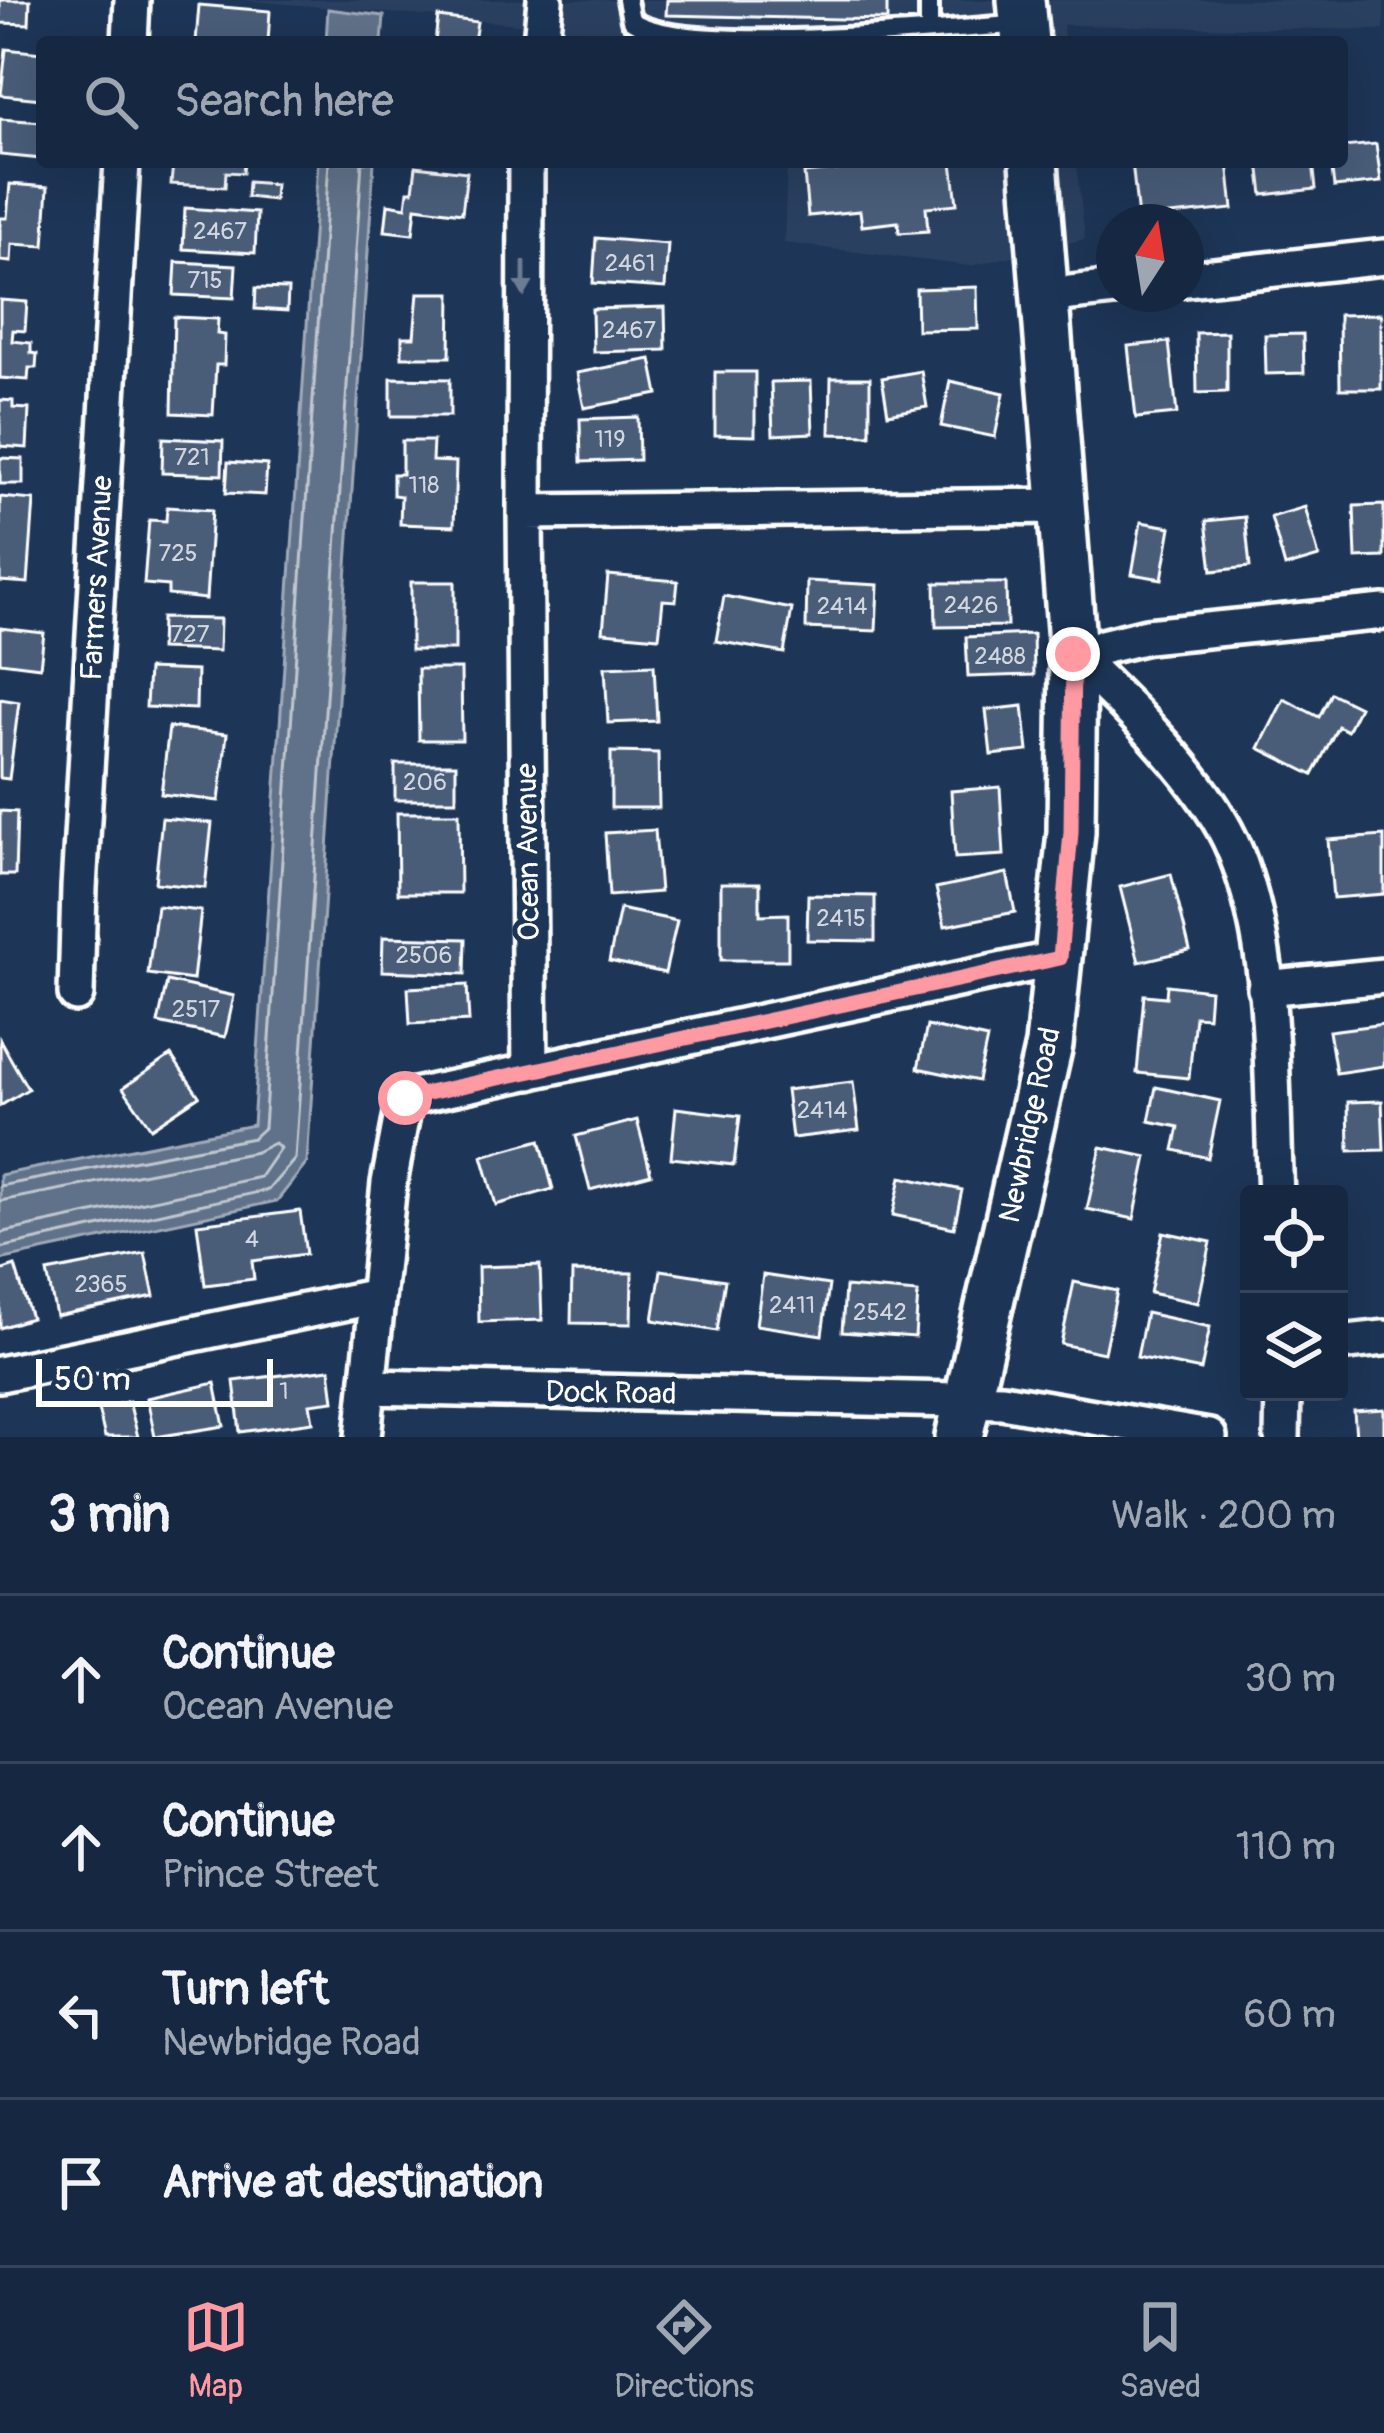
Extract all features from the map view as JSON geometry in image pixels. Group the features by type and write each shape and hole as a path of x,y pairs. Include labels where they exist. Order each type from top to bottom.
{"street":[{"path":"130,36 132,0"},
{"path":"542,36 545,0"},
{"name":"Farmers Avenue","path":"76,994 122,168"},
{"name":"Ocean Avenue","path":"526,168 530,1072"},
{"name":"Newbridge Road","path":"964,1418 1049,1045 1071,832 1073,654 1034,168"},
{"path":"1204,277 1384,257"},
{"path":"1045,296 1096,290"},
{"path":"525,512 1061,506"},
{"path":"1073,654 1147,636 1384,613"},
{"path":"1073,654 1166,750 1208,803 1234,848 1256,918 1265,988 1276,1185"},
{"path":"363,1437 389,1183 405,1098 1060,958"},
{"path":"1265,988 1384,976"},
{"path":"0,1374 377,1296"},
{"path":"1348,1342 1384,1338"},
{"name":"Dock Road","path":"369,1387 964,1418 1002,1400 1209,1437"},
{"path":"1282,1437 1283,1401"}],"lane":[{"path":"627,0 631,20 644,30 668,36"},
{"path":"928,0 928,30"},
{"path":"836,36 1023,22"}],"shaded area":[{"path":"241,0 1384,0 1384,30 1063,25 1064,36 655,36"},
{"path":"787,168 1077,168 1085,239 970,266 784,243"}],"water":[{"path":"328,9 384,16 382,36 326,36"},
{"path":"318,168 374,168 307,1163 277,1201 0,1260 0,1175 253,1125"}],"building":[{"path":"0,0 30,0 29,24 0,23"},
{"path":"667,0 887,0 887,20 666,15"},
{"path":"199,5 270,11 268,36 196,36"},
{"path":"438,17 477,22 475,36 436,36"},
{"path":"6,49 36,52 36,98 1,95"},
{"path":"0,119 36,122 36,158 0,155"},
{"path":"1376,144 1381,182 1334,187 1332,168 1348,168 1348,146"},
{"path":"173,168 243,168 243,173 226,172 225,187 171,184"},
{"path":"416,168 467,172 462,213 416,207 413,234 385,231 388,204 406,207 408,191 413,191"},
{"path":"953,168 957,204 926,207 928,231 899,233 898,222 862,226 860,211 808,216 804,173"},
{"path":"1133,168 1229,168 1233,209 1204,212 1204,204 1136,204"},
{"path":"1260,168 1314,168 1316,189 1263,195"},
{"path":"248,182 275,184 274,200 247,197"},
{"path":"10,184 48,187 44,246 12,244 11,262 0,261 0,218 7,218"},
{"path":"185,208 257,213 255,253 183,249"},
{"path":"596,238 668,244 665,288 593,283"},
{"path":"176,262 236,265 234,298 174,295"},
{"path":"977,287 978,329 917,330 916,289"},
{"path":"256,288 288,289 287,311 255,309"},
{"path":"418,293 451,293 450,357 402,357 402,337 414,337"},
{"path":"0,300 27,302 25,331 13,330 12,341 31,343 31,353 37,354 36,368 29,368 28,380 0,378"},
{"path":"665,307 666,350 593,352 592,309"},
{"path":"1381,314 1381,389 1340,389 1339,315"},
{"path":"174,317 218,319 217,334 225,335 224,365 216,365 213,415 172,413"},
{"path":"1227,332 1227,392 1197,393 1196,333"},
{"path":"1303,334 1304,373 1266,374 1265,335"},
{"path":"1169,342 1177,414 1136,418 1128,346"},
{"path":"651,359 658,394 584,408 577,373"},
{"path":"921,371 927,407 888,414 882,378"},
{"path":"715,372 755,372 755,436 715,435"},
{"path":"391,378 450,379 450,416 391,416"},
{"path":"831,378 870,378 870,435 830,434"},
{"path":"811,381 813,433 773,435 771,382"},
{"path":"950,381 1004,393 995,437 941,426"},
{"path":"0,400 13,401 13,408 29,409 27,448 0,446"},
{"path":"638,417 639,460 581,462 580,419"},
{"path":"163,438 223,441 222,475 162,473"},
{"path":"402,441 433,441 432,461 456,462 454,526 400,524 401,496 393,495 393,474 402,474"},
{"path":"0,458 23,459 23,484 0,484"},
{"path":"228,462 267,465 265,495 226,493"},
{"path":"0,497 34,500 28,583 0,581"},
{"path":"1384,505 1384,557 1356,558 1354,506"},
{"path":"167,507 212,510 206,599 168,595 168,586 144,584 149,520 166,521"},
{"path":"1305,507 1319,557 1285,567 1271,517"},
{"path":"1245,517 1250,567 1212,571 1206,521"},
{"path":"1141,522 1171,527 1162,579 1132,574"},
{"path":"608,575 678,581 676,601 663,600 659,637 603,632"},
{"path":"807,581 878,585 876,631 806,628"},
{"path":"411,582 455,582 455,650 411,650"},
{"path":"935,583 1006,583 1007,626 936,627"},
{"path":"724,596 792,609 784,653 716,641"},
{"path":"161,618 220,619 219,651 160,649"},
{"path":"0,628 44,633 40,667 0,662"},
{"path":"1033,634 1034,675 968,677 966,637"},
{"path":"654,665 657,721 608,723 605,667"},
{"path":"148,669 197,671 196,709 146,707"},
{"path":"418,669 461,669 462,740 419,740"},
{"path":"1331,693 1359,707 1347,731 1338,726 1313,775 1259,748 1284,699 1319,717"},
{"path":"0,699 19,702 9,779 0,778"},
{"path":"1023,706 1028,751 991,755 986,710"},
{"path":"169,727 227,734 219,801 161,794"},
{"path":"611,752 658,753 659,808 611,808"},
{"path":"395,764 456,764 456,800 395,800"},
{"path":"1000,787 1004,855 955,858 951,791"},
{"path":"0,811 17,812 15,875 0,875"},
{"path":"397,813 459,813 460,893 398,893"},
{"path":"162,818 212,823 205,888 155,883"},
{"path":"655,830 660,892 609,896 605,833"},
{"path":"1384,836 1384,894 1333,898 1328,840"},
{"path":"1007,873 1015,912 945,926 936,888"},
{"path":"1171,874 1190,950 1139,962 1120,887"},
{"path":"721,883 760,883 760,915 788,914 788,960 721,960"},
{"path":"808,895 875,896 875,941 807,940"},
{"path":"157,906 201,911 193,980 148,974"},
{"path":"620,909 677,921 665,973 609,961"},
{"path":"383,937 466,939 465,974 382,971"},
{"path":"167,981 234,996 225,1037 158,1023"},
{"path":"467,985 469,1021 410,1024 408,988"},
{"path":"1167,985 1210,990 1208,1017 1195,1016 1189,1078 1137,1073 1144,995 1166,997"},
{"path":"1384,1024 1384,1066 1336,1073 1329,1031"},
{"path":"927,1026 987,1039 978,1081 918,1068"},
{"path":"0,1040 28,1089 0,1106"},
{"path":"171,1055 199,1096 151,1128 123,1088"},
{"path":"853,1082 859,1130 792,1138 786,1090"},
{"path":"1156,1087 1220,1101 1208,1158 1174,1150 1179,1127 1149,1121"},
{"path":"1382,1101 1384,1150 1349,1151 1348,1102"},
{"path":"676,1108 740,1116 734,1165 671,1158"},
{"path":"637,1120 651,1174 590,1190 576,1136"},
{"path":"540,1140 553,1189 496,1205 482,1156"},
{"path":"1101,1147 1147,1157 1134,1219 1087,1209"},
{"path":"901,1177 962,1190 954,1228 893,1215"},
{"path":"300,1211 306,1254 252,1261 254,1279 205,1285 197,1224"},
{"path":"1163,1232 1211,1242 1198,1303 1150,1293"},
{"path":"145,1253 154,1296 56,1316 47,1272"},
{"path":"540,1265 542,1320 479,1322 478,1267"},
{"path":"15,1266 31,1318 0,1328 0,1271"},
{"path":"661,1270 725,1280 717,1331 653,1320"},
{"path":"572,1272 632,1273 631,1324 571,1323"},
{"path":"763,1275 829,1285 822,1335 756,1325"},
{"path":"1074,1282 1117,1291 1104,1353 1061,1344"},
{"path":"845,1287 918,1293 915,1337 842,1332"},
{"path":"1146,1313 1210,1327 1201,1370 1137,1357"},
{"path":"330,1369 334,1401 310,1404 313,1422 240,1432 234,1381"},
{"path":"215,1383 224,1426 155,1437 147,1398"},
{"path":"129,1401 138,1437 105,1437 98,1409"},
{"path":"1384,1409 1384,1437 1356,1437 1354,1411"}],"route":[{"path":"405,1098 1060,958 1071,832 1073,654"}]}
